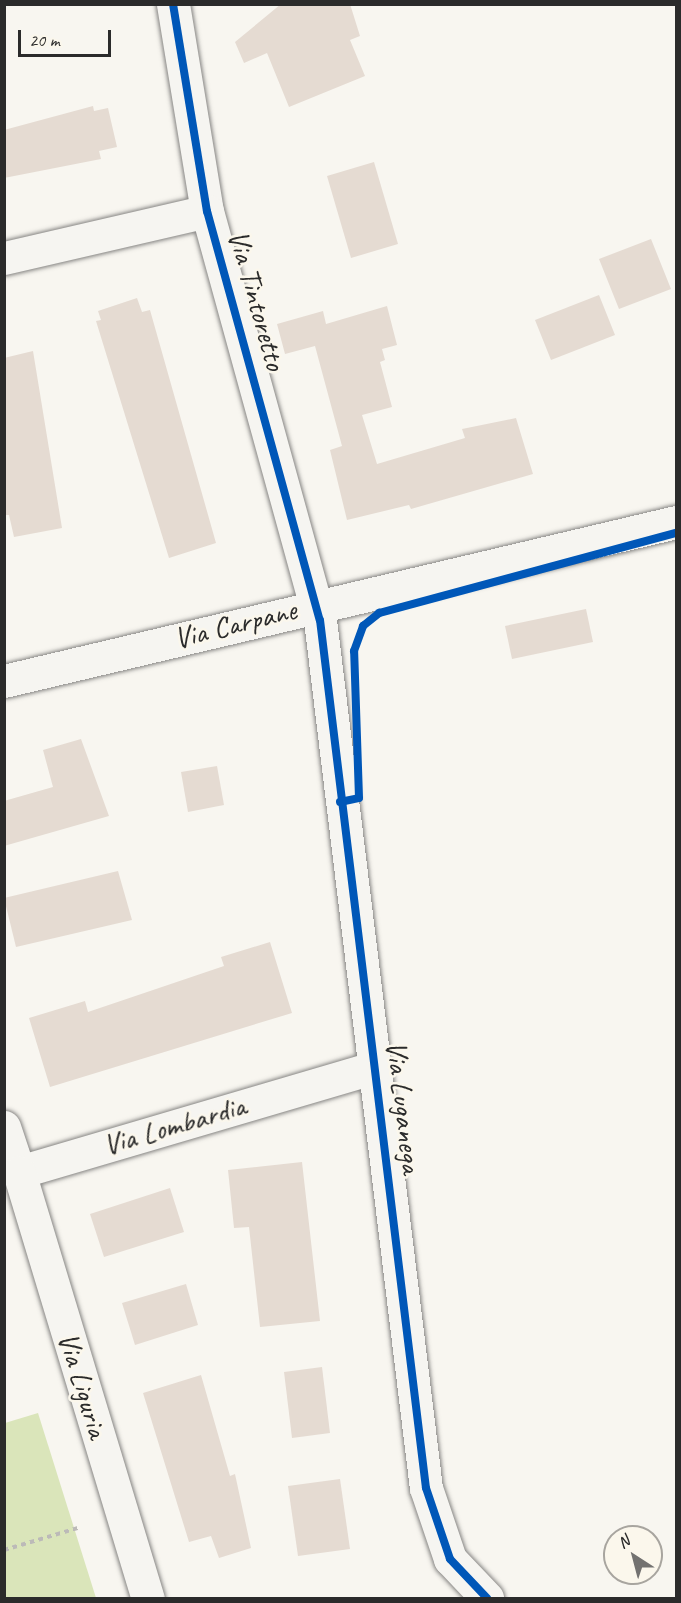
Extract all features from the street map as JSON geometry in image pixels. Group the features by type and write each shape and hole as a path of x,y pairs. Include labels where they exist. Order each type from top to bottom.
{"street":[{"name":"Via Tintoretto","path":"173,4 207,211 316,604"},
{"path":"4,258 207,211"},
{"name":"Via Carpane","path":"4,681 316,604 676,522"},
{"name":"Via Luganega","path":"316,604 426,1488 450,1559 487,1599"},
{"name":"Via Lombardia","path":"19,1172 375,1067"},
{"path":"4,1127 19,1172"},
{"name":"Via Liguria","path":"19,1172 148,1599"}],"path":[{"path":"4,1550 81,1527"}],"green space":[{"path":"38,1413 96,1598 5,1598 5,1423"}],"building":[{"path":"281,4 350,4 360,36 350,40 365,76 289,107 267,53 244,63 235,42"},
{"path":"93,106 94,111 108,108 117,147 99,151 101,159 4,178 4,130"},
{"path":"374,162 398,244 351,258 327,176"},
{"path":"651,239 671,289 619,309 599,259"},
{"path":"599,295 615,335 551,360 535,320"},
{"path":"137,298 142,312 150,310 216,543 169,558 96,321 101,320 98,311"},
{"path":"387,306 397,345 382,349 385,360 380,362 392,407 362,415 377,464 465,438 462,429 516,418 533,474 411,509 409,505 347,520 330,450 342,446 315,346 285,354 277,324 323,311 326,324"},
{"path":"33,351 62,528 14,537 9,515 4,515 4,358"},
{"path":"586,609 593,642 512,659 505,626"},
{"path":"81,739 109,816 4,846 4,801 53,787 43,750"},
{"path":"217,766 224,805 188,812 181,772"},
{"path":"118,871 132,920 16,947 4,898"},
{"path":"270,942 292,1013 50,1087 29,1018 85,1001 88,1012 224,966 221,957"},
{"path":"302,1162 320,1321 260,1327 249,1227 234,1228 228,1170"},
{"path":"170,1188 184,1232 104,1257 90,1214"},
{"path":"186,1284 198,1325 135,1345 122,1303"},
{"path":"322,1367 330,1433 292,1438 284,1372"},
{"path":"201,1375 230,1476 235,1474 251,1548 219,1558 211,1536 189,1542 143,1393"},
{"path":"340,1479 350,1549 298,1556 288,1486"}],"cycle path":[{"path":"173,4 207,211 320,620 426,1488 450,1559 487,1598"},
{"path":"340,802 359,798 354,651 363,626 379,613 676,533"}]}
